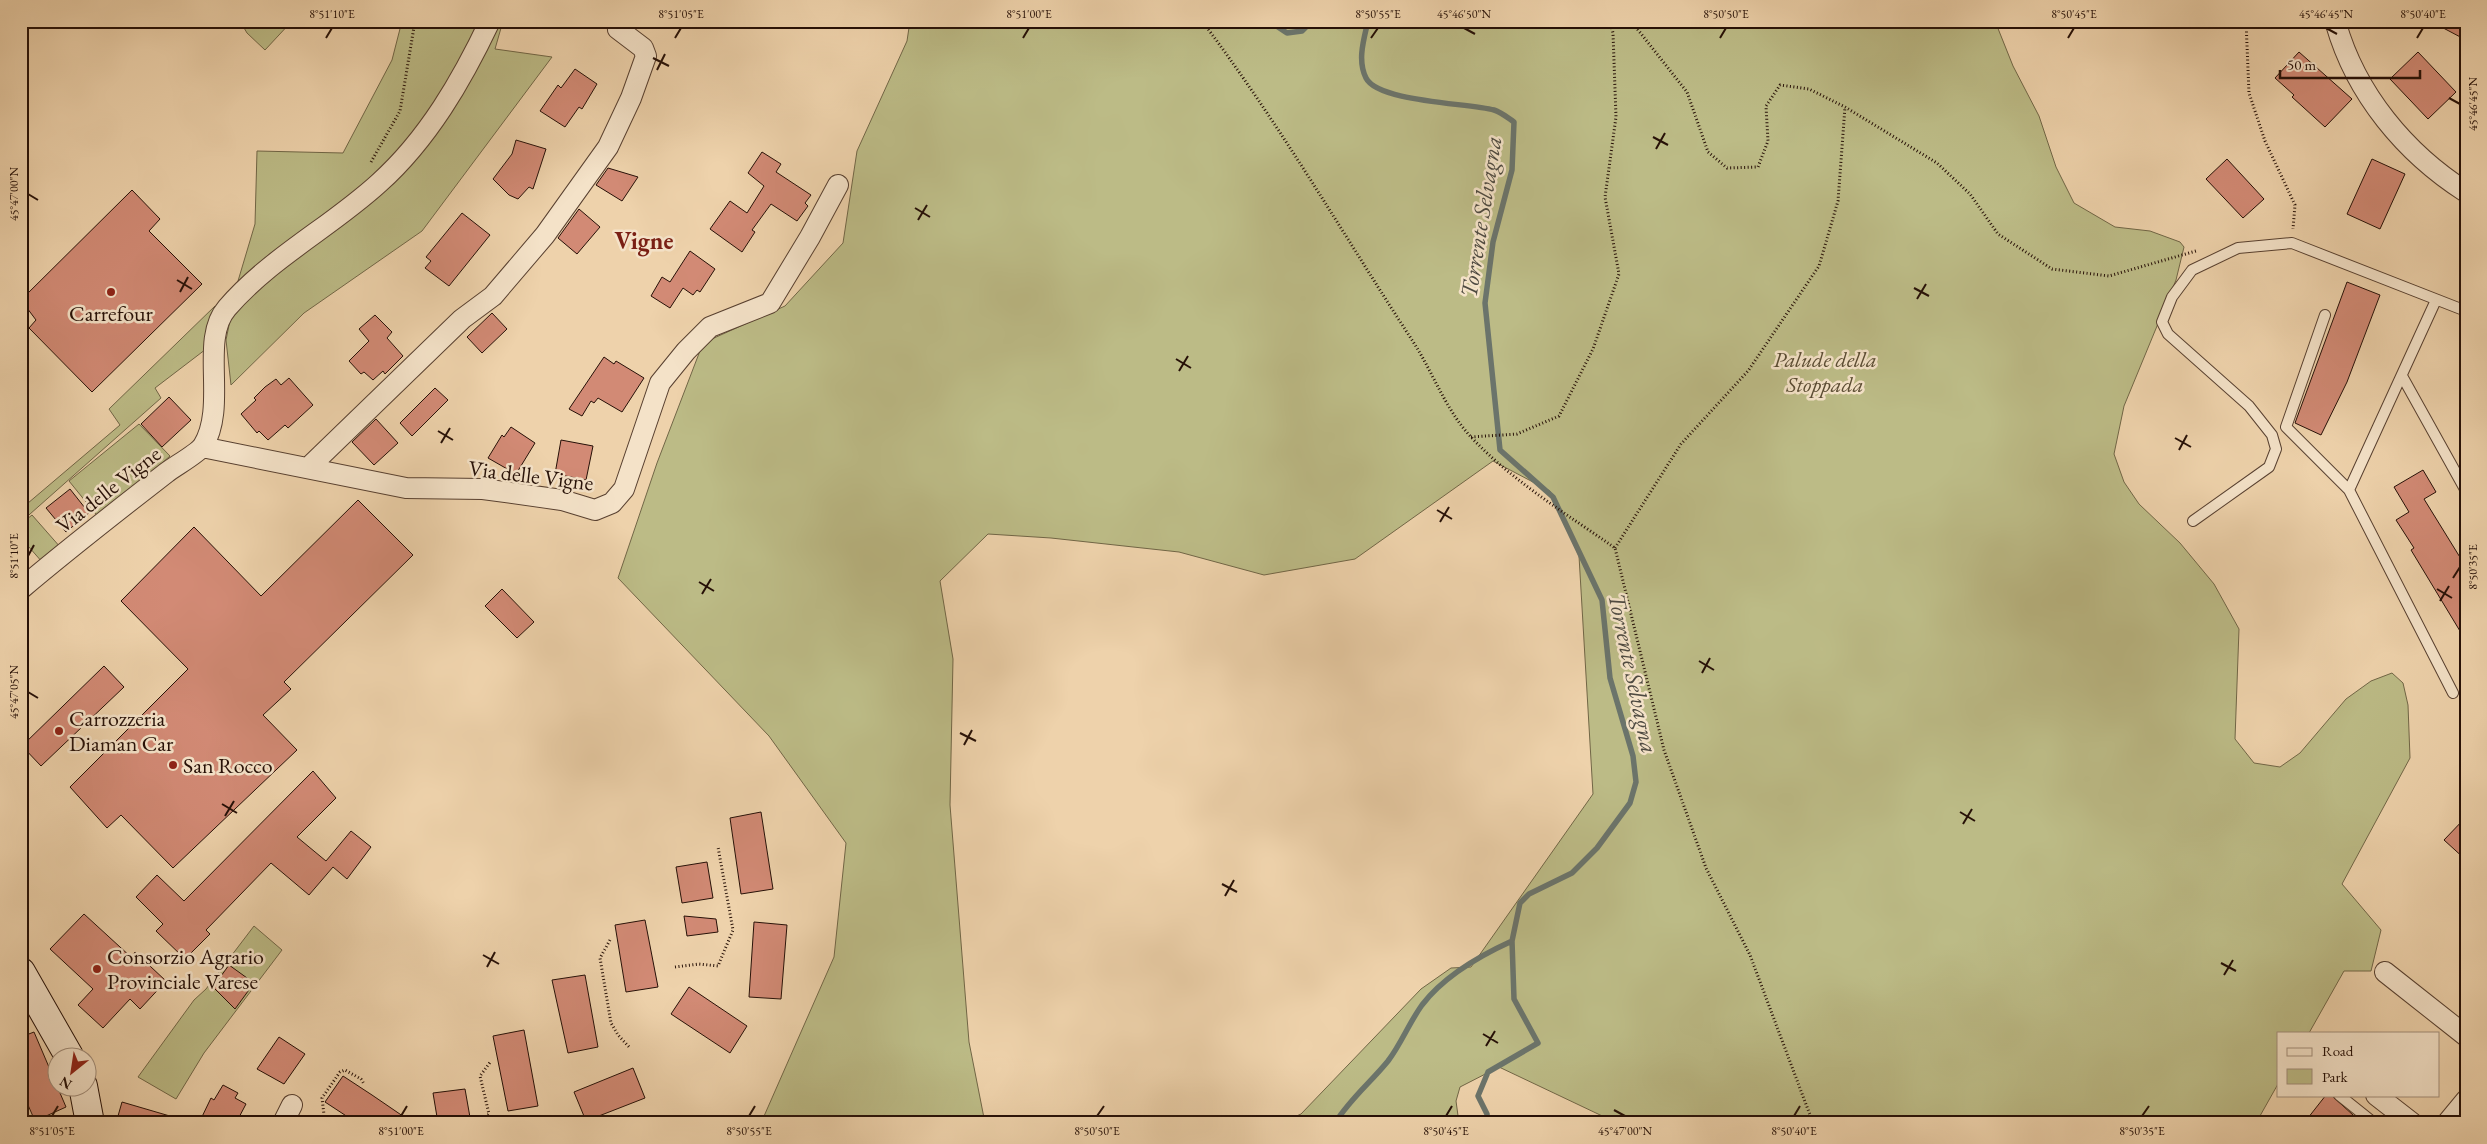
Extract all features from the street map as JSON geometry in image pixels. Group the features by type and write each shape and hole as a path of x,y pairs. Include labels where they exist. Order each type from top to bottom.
{"main road":[{"path":"21,972 63,1046"},
{"path":"84,1096 90,1123"}],"street":[{"path":"202,447 212,425 215,391 214,337 225,309 259,275 380,182 434,122 478,46 490,21"},
{"path":"308,468 462,319 493,296 545,235 602,155 631,98 646,56 643,48 618,28 620,21"},
{"path":"2337,21 2336,24 2344,53 2393,131 2449,181 2466,192"},
{"name":"Via delle Vigne","path":"21,589 166,472 202,447 406,488 483,489 562,500 595,510 612,503 624,489 660,383 686,351 710,327 770,303 810,237 838,185"},
{"path":"2385,972 2466,1036"},
{"path":"2377,1096 2412,1123"},
{"path":"2447,1123 2466,1100"}],"lane":[{"path":"2193,521 2269,466 2276,450 2272,435 2249,406 2168,334 2162,322 2166,309 2192,270 2238,248 2292,242 2466,311"},
{"path":"2349,490 2436,300"},
{"path":"2325,315 2286,427 2349,490 2453,693"},
{"path":"2402,376 2466,491"},
{"path":"2340,1096 2374,1123"}],"path":[{"path":"368,169 400,111 416,21"},
{"path":"1202,21 1248,82 1339,229 1418,350 1441,395 1471,437 1546,500 1615,548 1664,750 1706,868 1750,955 1813,1123"},
{"path":"1471,437 1516,434 1559,416 1593,350 1616,283 1619,274 1605,198 1616,117 1614,33 1610,21"},
{"path":"1631,21 1687,92 1708,152 1727,168 1758,167 1768,141 1766,106 1780,85 1809,89 1845,107 1937,163 1970,194 1998,234 2052,269 2109,276 2199,250"},
{"path":"2246,21 2249,93 2265,141 2294,205 2292,242"},
{"path":"1615,548 1681,444 1748,371 1819,266 1838,201 1845,107"},
{"path":"675,967 699,964 718,966 733,930 718,847"},
{"path":"610,940 600,958 612,1023 618,1035 630,1048"},
{"path":"483,1120 489,1114 480,1076 491,1061"},
{"path":"325,1123 322,1098 340,1072 345,1070 361,1079 364,1084"}],"green space":[{"path":"240,21 292,21 265,50 247,33"},
{"path":"402,21 503,21 495,49 552,57 422,231 304,313 231,385 226,340 238,281 255,224 257,151 343,153 392,60"},
{"name":"Palude della Stoppada","path":"910,21 1995,21 2013,66 2039,116 2056,167 2074,203 2115,227 2150,231 2180,242 2184,247 2176,280 2124,406 2114,454 2124,482 2139,504 2180,543 2214,584 2239,629 2235,739 2254,763 2280,767 2300,753 2346,699 2371,681 2392,673 2403,683 2408,705 2410,758 2342,884 2381,930 2371,971 2344,971 2310,1032 2277,1032 2277,1086 2256,1123 1617,1123 1499,1067 1460,1087 1456,1101 1459,1123 1281,1123 1301,1114 1421,989 1451,968 1471,967 1593,794 1579,556 1550,491 1493,461 1355,559 1264,575 1179,552 1051,538 988,534 940,581 953,659 950,805 969,1042 985,1123 761,1123 834,957 846,843 769,736 618,578 657,463 703,343 785,306 843,243 857,151 907,41"},
{"path":"215,306 210,346 155,388 161,398 21,522 21,509 120,425 109,409"},
{"path":"139,424 170,456 99,518 69,481"},
{"path":"32,515 61,548 43,563 21,538 21,524"},
{"path":"254,926 282,950 204,1053 176,1099 138,1077 194,1000 206,989"}],"building":[{"path":"2430,21 2466,21 2466,40"},
{"path":"2299,52 2352,99 2325,127 2292,97 2294,95 2275,78"},
{"path":"2418,52 2456,92 2428,119 2390,79"},
{"path":"575,69 597,84 582,109 579,107 565,127 540,111 558,85 561,88"},
{"path":"516,140 546,149 533,189 529,187 518,199 509,195 493,179 512,154"},
{"path":"762,152 781,164 776,172 811,195 805,203 808,206 797,221 771,204 752,230 755,232 742,252 710,229 730,201 747,213 764,186 748,173"},
{"path":"2227,159 2264,199 2243,218 2206,179"},
{"path":"2372,159 2405,174 2380,229 2347,214"},
{"path":"608,168 638,177 622,201 596,185"},
{"name":"Carrefour","path":"132,190 160,219 149,231 202,284 92,392 29,328 36,320 21,300"},
{"path":"579,209 600,227 577,254 558,238"},
{"path":"462,213 490,235 449,286 425,268 431,261 426,257"},
{"path":"690,251 715,269 700,292 697,290 693,295 683,288 670,308 651,296 662,277 670,282"},
{"path":"2347,282 2380,295 2347,382 2321,435 2295,423"},
{"path":"492,313 507,329 482,353 467,337"},
{"path":"375,315 392,332 387,338 403,356 385,374 383,371 373,380 364,372 361,374 349,361 369,341 359,329"},
{"path":"604,357 614,364 616,361 644,378 622,412 598,398 594,403 591,401 582,416 569,409"},
{"path":"289,378 313,405 288,428 285,425 268,440 259,431 257,433 241,414 256,400 254,398 265,387 276,379 281,385"},
{"path":"435,388 448,400 412,436 400,423"},
{"path":"169,397 191,420 162,447 141,424"},
{"path":"376,419 398,443 374,465 352,442"},
{"path":"511,427 535,443 516,474 488,458 502,435 504,437"},
{"path":"561,440 593,446 586,480 555,474"},
{"path":"2423,470 2436,492 2424,499 2466,567 2466,641 2411,550 2414,548 2396,520 2409,512 2394,487"},
{"path":"70,489 89,513 66,532 46,508"},
{"path":"358,500 413,555 284,682 291,689 263,715 297,750 173,868 121,815 107,828 70,787 188,669 121,601 194,527 261,596"},
{"path":"502,589 534,622 517,638 485,606"},
{"path":"104,666 124,687 41,766 22,746"},
{"path":"313,771 336,798 297,837 326,861 351,831 371,847 347,879 333,867 309,895 271,863 206,930 210,934 185,959 156,931 163,924 136,897 157,875 184,901"},
{"path":"761,812 773,889 741,894 730,818"},
{"path":"2466,817 2466,860 2444,840"},
{"path":"707,862 713,898 682,903 676,867"},
{"name":"Consorzio Agrario Provinciale Varese","path":"84,914 132,958 135,952 166,981 140,1009 130,999 103,1028 78,1005 93,989 50,949"},
{"path":"684,916 716,919 718,932 687,936"},
{"path":"645,920 658,987 626,992 615,925"},
{"path":"754,922 787,925 781,999 749,997"},
{"path":"229,965 254,983 235,1009 213,987"},
{"path":"585,975 598,1047 568,1053 552,980"},
{"path":"689,987 747,1026 730,1053 671,1014"},
{"path":"524,1030 538,1106 508,1111 493,1036"},
{"path":"34,1032 48,1065 48,1096 61,1096 66,1107 35,1121 21,1089 21,1037"},
{"path":"279,1037 305,1054 284,1084 257,1069"},
{"path":"633,1068 645,1098 586,1121 574,1092"},
{"path":"343,1076 413,1123 357,1123 325,1102"},
{"path":"223,1085 238,1093 235,1098 246,1104 236,1123 199,1123 211,1098 214,1100"},
{"path":"465,1089 471,1123 438,1123 433,1093"},
{"path":"2325,1096 2332,1096 2353,1115 2346,1123 2304,1123"},
{"path":"122,1102 180,1119 179,1123 116,1123"}],"waterway":[{"name":"Torrente Selvagna","path":"1269,21 1287,33 1302,31 1312,21"},
{"name":"Torrente Selvagna","path":"1368,21 1362,49 1362,64 1366,78 1374,86 1405,97 1494,110 1514,122 1512,170 1493,242 1485,303 1500,450 1553,497 1602,600 1610,678 1633,756 1636,782 1630,803 1597,848 1572,873 1529,894 1520,903 1512,941 1514,999 1538,1043 1488,1072 1478,1096 1487,1114 1487,1123"},
{"path":"1335,1123 1347,1106 1388,1061 1417,1012 1431,995 1451,976 1487,953 1512,941"}],"place":[{"name":"Carrefour","path":"111,292"},
{"name":"Carrozzeria Diaman Car","path":"59,731"},
{"name":"San Rocco","path":"173,765"},
{"name":"Consorzio Agrario Provinciale Varese","path":"97,969"}],"district":[{"name":"Vigne","path":"644,241"}]}
